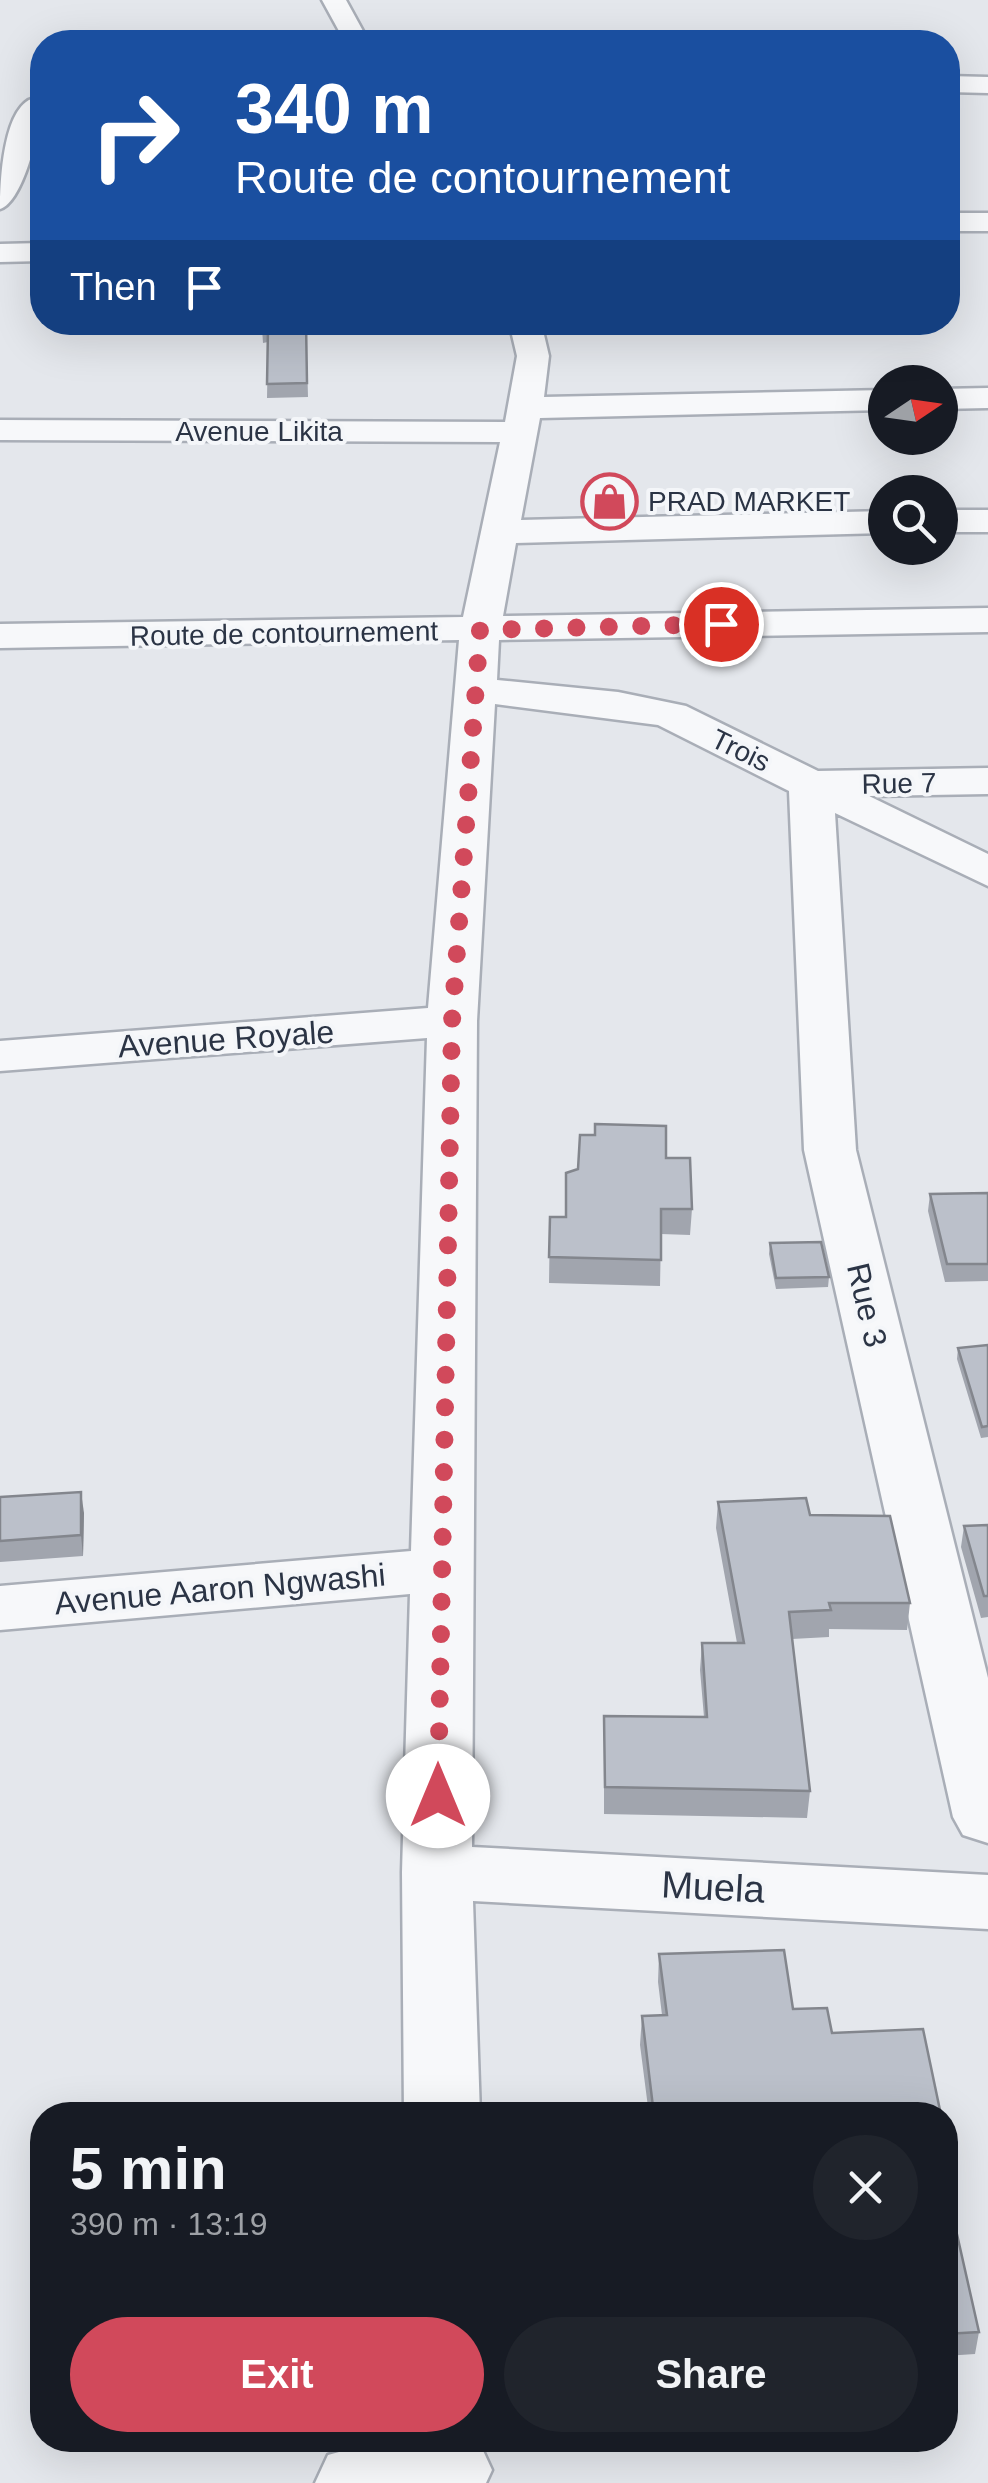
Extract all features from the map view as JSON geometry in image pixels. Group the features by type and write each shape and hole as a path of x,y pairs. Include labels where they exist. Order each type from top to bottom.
{"street":[{"path":"334,0 350,30"},
{"path":"960,84 988,85"},
{"path":"0,106 30,106"},
{"path":"0,200 30,126"},
{"path":"960,222 988,222"},
{"path":"0,252 30,252"},
{"path":"442,2102 437,1872 452,1021 480,630 534,356 528,335"},
{"path":"958,399 988,398"},
{"name":"Avenue Likita","path":"0,430 521,420 868,401"},
{"path":"958,521 988,520"},
{"path":"499,532 868,522"},
{"name":"Route de contournement","path":"0,636 988,620"},
{"path":"791,656 988,658"},
{"name":"Trois","path":"476,690 618,704 671,715 988,872"},
{"name":"Rue 7","path":"811,784 988,781"},
{"name":"Rue 3","path":"811,784 830,1150 988,1817"},
{"name":"Avenue Royale","path":"0,1056 452,1021"},
{"name":"Avenue Aaron Ngwashi","path":"0,1608 440,1570"},
{"name":"Muela","path":"437,1872 988,1902"},
{"path":"358,2483 449,2464"}],"building":[{"path":"268,335 306,335 307,383 267,384"},
{"path":"595,1124 666,1126 666,1158 690,1158 692,1209 661,1209 661,1260 549,1257 550,1217 566,1217 566,1173 578,1169 580,1135 595,1135"},
{"path":"988,1193 988,1264 947,1264 930,1194"},
{"path":"821,1242 829,1277 776,1278 770,1243"},
{"path":"988,1345 988,1426 982,1427 958,1348"},
{"path":"81,1492 81,1535 0,1541 0,1497"},
{"path":"806,1498 810,1515 890,1516 910,1603 829,1603 831,1610 789,1612 810,1791 605,1787 604,1716 707,1717 702,1643 744,1643 718,1502"},
{"path":"988,1525 988,1596 984,1596 964,1526"},
{"path":"784,1950 793,2009 827,2008 832,2033 923,2029 938,2102 652,2102 642,2016 667,2015 659,1954"},
{"path":"958,2239 979,2332 958,2333"}],"place":[{"name":"PRAD MARKET","path":"609,501"}],"route":[{"path":"438,1796 452,1021 480,630 721,624"}]}
